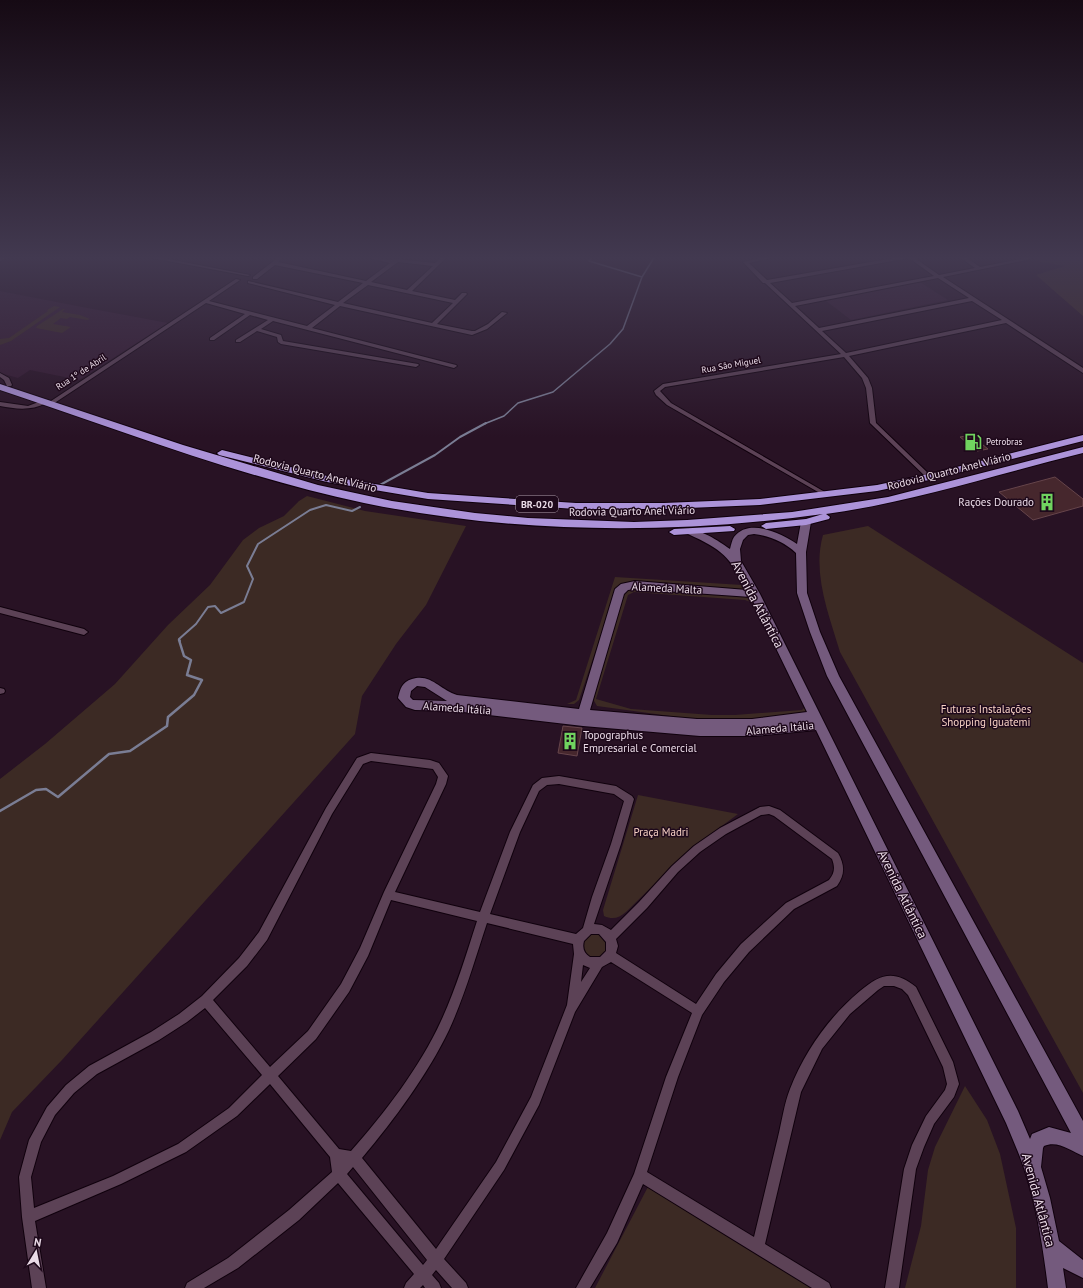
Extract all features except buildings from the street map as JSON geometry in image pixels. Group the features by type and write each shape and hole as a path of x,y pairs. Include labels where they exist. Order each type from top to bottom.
{"highway":[{"name":"Rodovia Quarto Anel Viário","path":"3,385 238,466 364,500 470,517 533,523 628,526 755,519 847,508 917,493 1083,450"},
{"name":"Rodovia Quarto Anel Viário","path":"49,402 185,443 327,480 436,496 576,506 664,506 760,502 827,495 877,488 929,477 1083,438"},
{"path":"1024,453 1036,462"},
{"path":"664,506 669,524"},
{"path":"470,517 488,526 519,529 597,533 691,532 806,522 834,514 847,508"}],"street":[{"name":"Rua 1º de Abril","path":"0,404 27,409 49,402 184,316"},
{"path":"212,339 245,316"},
{"path":"261,316 454,366"},
{"path":"308,328 323,316"},
{"path":"393,316 476,333 486,328 500,316"},
{"path":"433,325 442,316"},
{"path":"802,316 845,355 865,378 868,384 873,423 929,477"},
{"path":"817,330 886,316"},
{"path":"999,316 1083,371"},
{"path":"238,341 272,319"},
{"name":"Rua São Miguel","path":"827,495 669,404 658,394 657,391 663,386 845,355 1007,321"},
{"path":"257,329 279,336 281,342 416,365"},
{"path":"0,375 7,379 3,385"},
{"path":"806,522 801,552 802,593 815,632 833,676 1083,1138"},
{"path":"736,562 735,548 738,540 743,534 750,531 776,535 795,545 801,552"},
{"name":"Avenida Atlântica","path":"691,532 718,545 730,554 755,594 1012,1117 1033,1168 1052,1247 1057,1288"},
{"name":"Alameda Malta","path":"583,720 620,592 625,587 635,585 755,594"},
{"path":"0,610 84,632"},
{"name":"Alameda Itália","path":"583,720 450,698 430,683 424,681 412,684 404,694 404,698 410,704 455,706 583,720 698,724 752,724 817,720"},
{"path":"435,706 442,693"},
{"path":"28,1217 117,1180 182,1148 233,1112 312,1035 345,988 364,952 388,895 441,784 442,776 436,766 371,757 360,761 348,778 329,811 263,936 243,962 206,1000 183,1018 155,1036 94,1070 70,1089 51,1111 35,1140 25,1177 28,1217 39,1288"},
{"path":"192,1288 233,1263 294,1215 339,1174 354,1158 420,1072 445,1026 461,987 483,917 515,832 536,788 545,781 559,780 616,790 629,799 616,844 587,930"},
{"path":"582,1288 612,1238 640,1175 672,1077 698,1011 720,978 745,948 790,906 833,883 838,877 840,870 839,863 835,856 777,813 769,810 760,811 724,830 697,849 675,869 643,905 610,938"},
{"path":"388,895 578,940"},
{"path":"587,930 600,930 610,938 613,946 607,959 599,962 587,960 580,953 578,948 578,940 587,930"},
{"path":"571,1008 580,953"},
{"path":"610,955 698,1011"},
{"path":"411,1288 436,1260 500,1166 535,1101 571,1008 599,962"},
{"path":"758,1246 795,1091 818,1045 846,1010 874,986 883,981 894,981 905,985 912,991 949,1066 953,1084 950,1093 930,1120 918,1145 910,1169 892,1288"},
{"path":"206,1000 336,1154 339,1174 434,1288"},
{"path":"1033,1168 1035,1148 1038,1140 1049,1135 1071,1141 1083,1148"},
{"path":"336,1154 354,1158 436,1260 461,1288"},
{"path":"640,1175 758,1246 824,1288"},
{"path":"1052,1247 1074,1266 1083,1268"}],"shaded area":[{"path":"0,316 131,316 168,323 79,380 30,370 18,378 0,373"},
{"path":"846,316 870,316 851,320"}],"green space":[{"path":"41,316 47,316 11,341 0,345 0,339 9,338"},
{"path":"52,316 83,316 90,319 87,320 70,317 67,319 61,318 53,324 71,327 62,333 36,328"},
{"path":"307,496 365,511 466,526 426,605 396,644 362,696 355,734 62,1060 12,1112 0,1140 0,779 45,744 115,684 168,625 210,585 243,540 259,528 284,516 299,501"},
{"name":"Futuras Instalações Shopping Iguatemi","path":"868,526 1083,663 1083,1093 840,652 823,594 819,564 823,535"},
{"path":"615,577 742,585 745,590 742,591 635,582 626,583 620,586 616,590 579,700 574,704 567,704 576,700"},
{"path":"636,588 744,596 752,599 812,713 767,720 714,722 597,706 593,699 623,593 627,590","holes":["634,592 745,600 754,603 805,707 802,710 735,715 712,715 631,709 596,699 628,595"]},
{"name":"Praça Madri","path":"638,795 738,814 687,852 626,912 616,918 610,918 604,916 603,910"},
{"path":"596,931 608,938 606,956 593,959 584,954 581,941"},
{"path":"965,1086 987,1120 1000,1154 1016,1228 1016,1288 905,1288 921,1226 928,1170 935,1147"},
{"path":"650,1183 823,1288 595,1288"}],"waterway":[{"path":"485,424 504,416 518,403 553,392 610,344 623,329 628,316"},
{"path":"380,485 435,455 460,437 485,424"},
{"path":"180,641 179,639 196,624 208,607 215,606 221,613 244,602 253,579 247,566 258,544 310,510 326,505 352,511 360,507"},
{"path":"0,811 36,790 46,789 58,797 109,754 130,751 167,726 168,717 194,695 202,680 187,675 191,660 184,656 179,640"}],"place":[{"name":"Petrobras","path":"973,442"},
{"name":"Rações Dourado","path":"1047,502"},
{"name":"Topographus Empresarial e Comercial","path":"570,741"}]}
